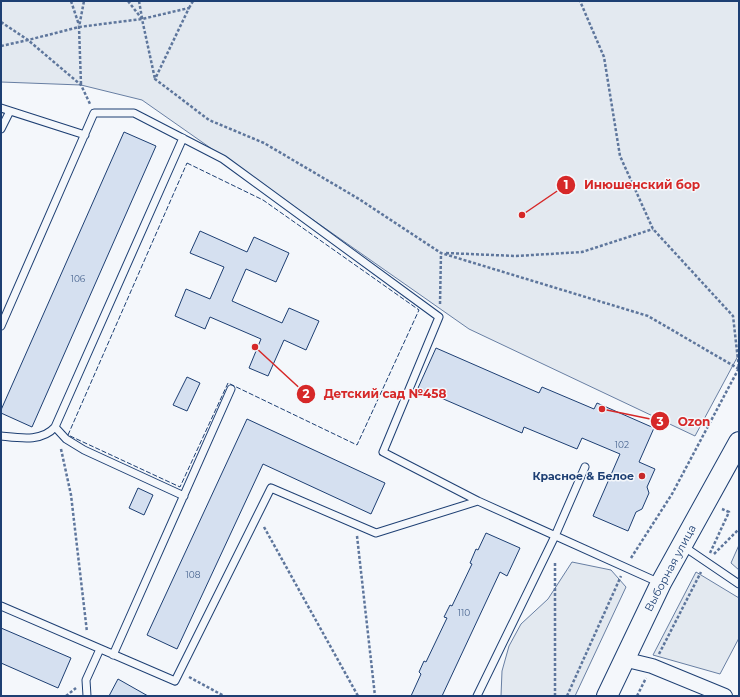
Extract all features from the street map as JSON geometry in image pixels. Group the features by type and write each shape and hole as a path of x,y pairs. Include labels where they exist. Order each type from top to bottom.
{"main road":[{"name":"Выборная улица","path":"607,696 623,659 661,583 739,442"}],"street":[{"path":"623,659 652,666 725,696"}],"lane":[{"path":"1,108 85,135"},
{"path":"1,129 10,111"},
{"path":"1,326 4,311 94,113 134,113 223,159 440,316 383,452 478,501 661,583"},
{"path":"1,436 29,438 45,436 55,427 183,138"},
{"path":"113,655 231,389"},
{"path":"55,427 66,439 84,450 184,496"},
{"path":"477,696 555,536 584,467"},
{"path":"1,606 175,681 271,488 376,533 478,501"},
{"path":"682,546 739,584"},
{"path":"87,696 86,680 100,649"}],"path":[{"path":"70,1 79,27"},
{"path":"84,1 79,27 81,85 94,113"},
{"path":"128,1 142,19"},
{"path":"139,1 155,80 209,120 264,143 359,199 441,253 648,316 739,368"},
{"path":"155,80 193,1"},
{"path":"567,696 625,567 672,494 739,368 733,316 653,229 620,156 604,57 580,1"},
{"path":"1,46 79,27 142,19 189,8"},
{"path":"1,22 28,40 81,85"},
{"path":"441,253 516,256 582,252 653,229"},
{"path":"440,316 441,253"},
{"path":"55,427 71,495 89,644"},
{"path":"637,696 730,512 720,508"},
{"path":"258,515 358,696"},
{"path":"356,524 375,696"},
{"path":"706,562 739,529"},
{"path":"554,696 555,536"},
{"path":"180,672 224,696"}],"shaded area":[{"path":"1,1 739,1 739,354 695,436 469,329 142,100 81,85 1,82"},
{"path":"739,545 739,570 731,563"},
{"path":"572,562 611,570 626,587 575,696 501,696 502,671 509,646 521,624 548,599"},
{"path":"696,572 739,598 739,638 720,674 653,655"}],"building":[{"path":"124,132 156,146 32,427 1,413 1,410"},
{"path":"200,231 247,252 254,237 289,253 276,282 246,269 232,301 282,323 289,308 319,321 306,350 284,340 268,376 249,368 261,339 210,317 205,329 175,316 186,289 210,299 224,267 190,253"},
{"path":"436,348 539,393 542,387 594,409 597,403 654,428 639,462 655,469 647,487 649,493 642,509 636,512 628,531 593,516 620,454 582,438 577,449 524,427 522,433 418,388"},
{"path":"187,377 200,383 187,411 173,405"},
{"path":"247,419 385,483 371,514 263,464 177,649 147,635"},
{"path":"138,488 153,495 144,515 129,508"},
{"path":"486,533 520,548 507,576 500,572 442,696 411,696 421,674 419,672 424,661 426,662 447,618 444,617 450,605 452,606 472,564 470,563 476,549 478,550"},
{"path":"1,628 71,658 58,688 1,663"},
{"path":"118,679 148,696 109,696"}],"fence":[{"path":"187,163 263,200 419,310 357,445 228,383 180,487 68,435 187,163"}],"place":[{"name":"Инюшенский бор","path":"522,215"},
{"name":"Детский сад №458","path":"255,347"},
{"name":"Ozon","path":"602,409"},
{"name":"Красное & Белое","path":"642,476"}]}
